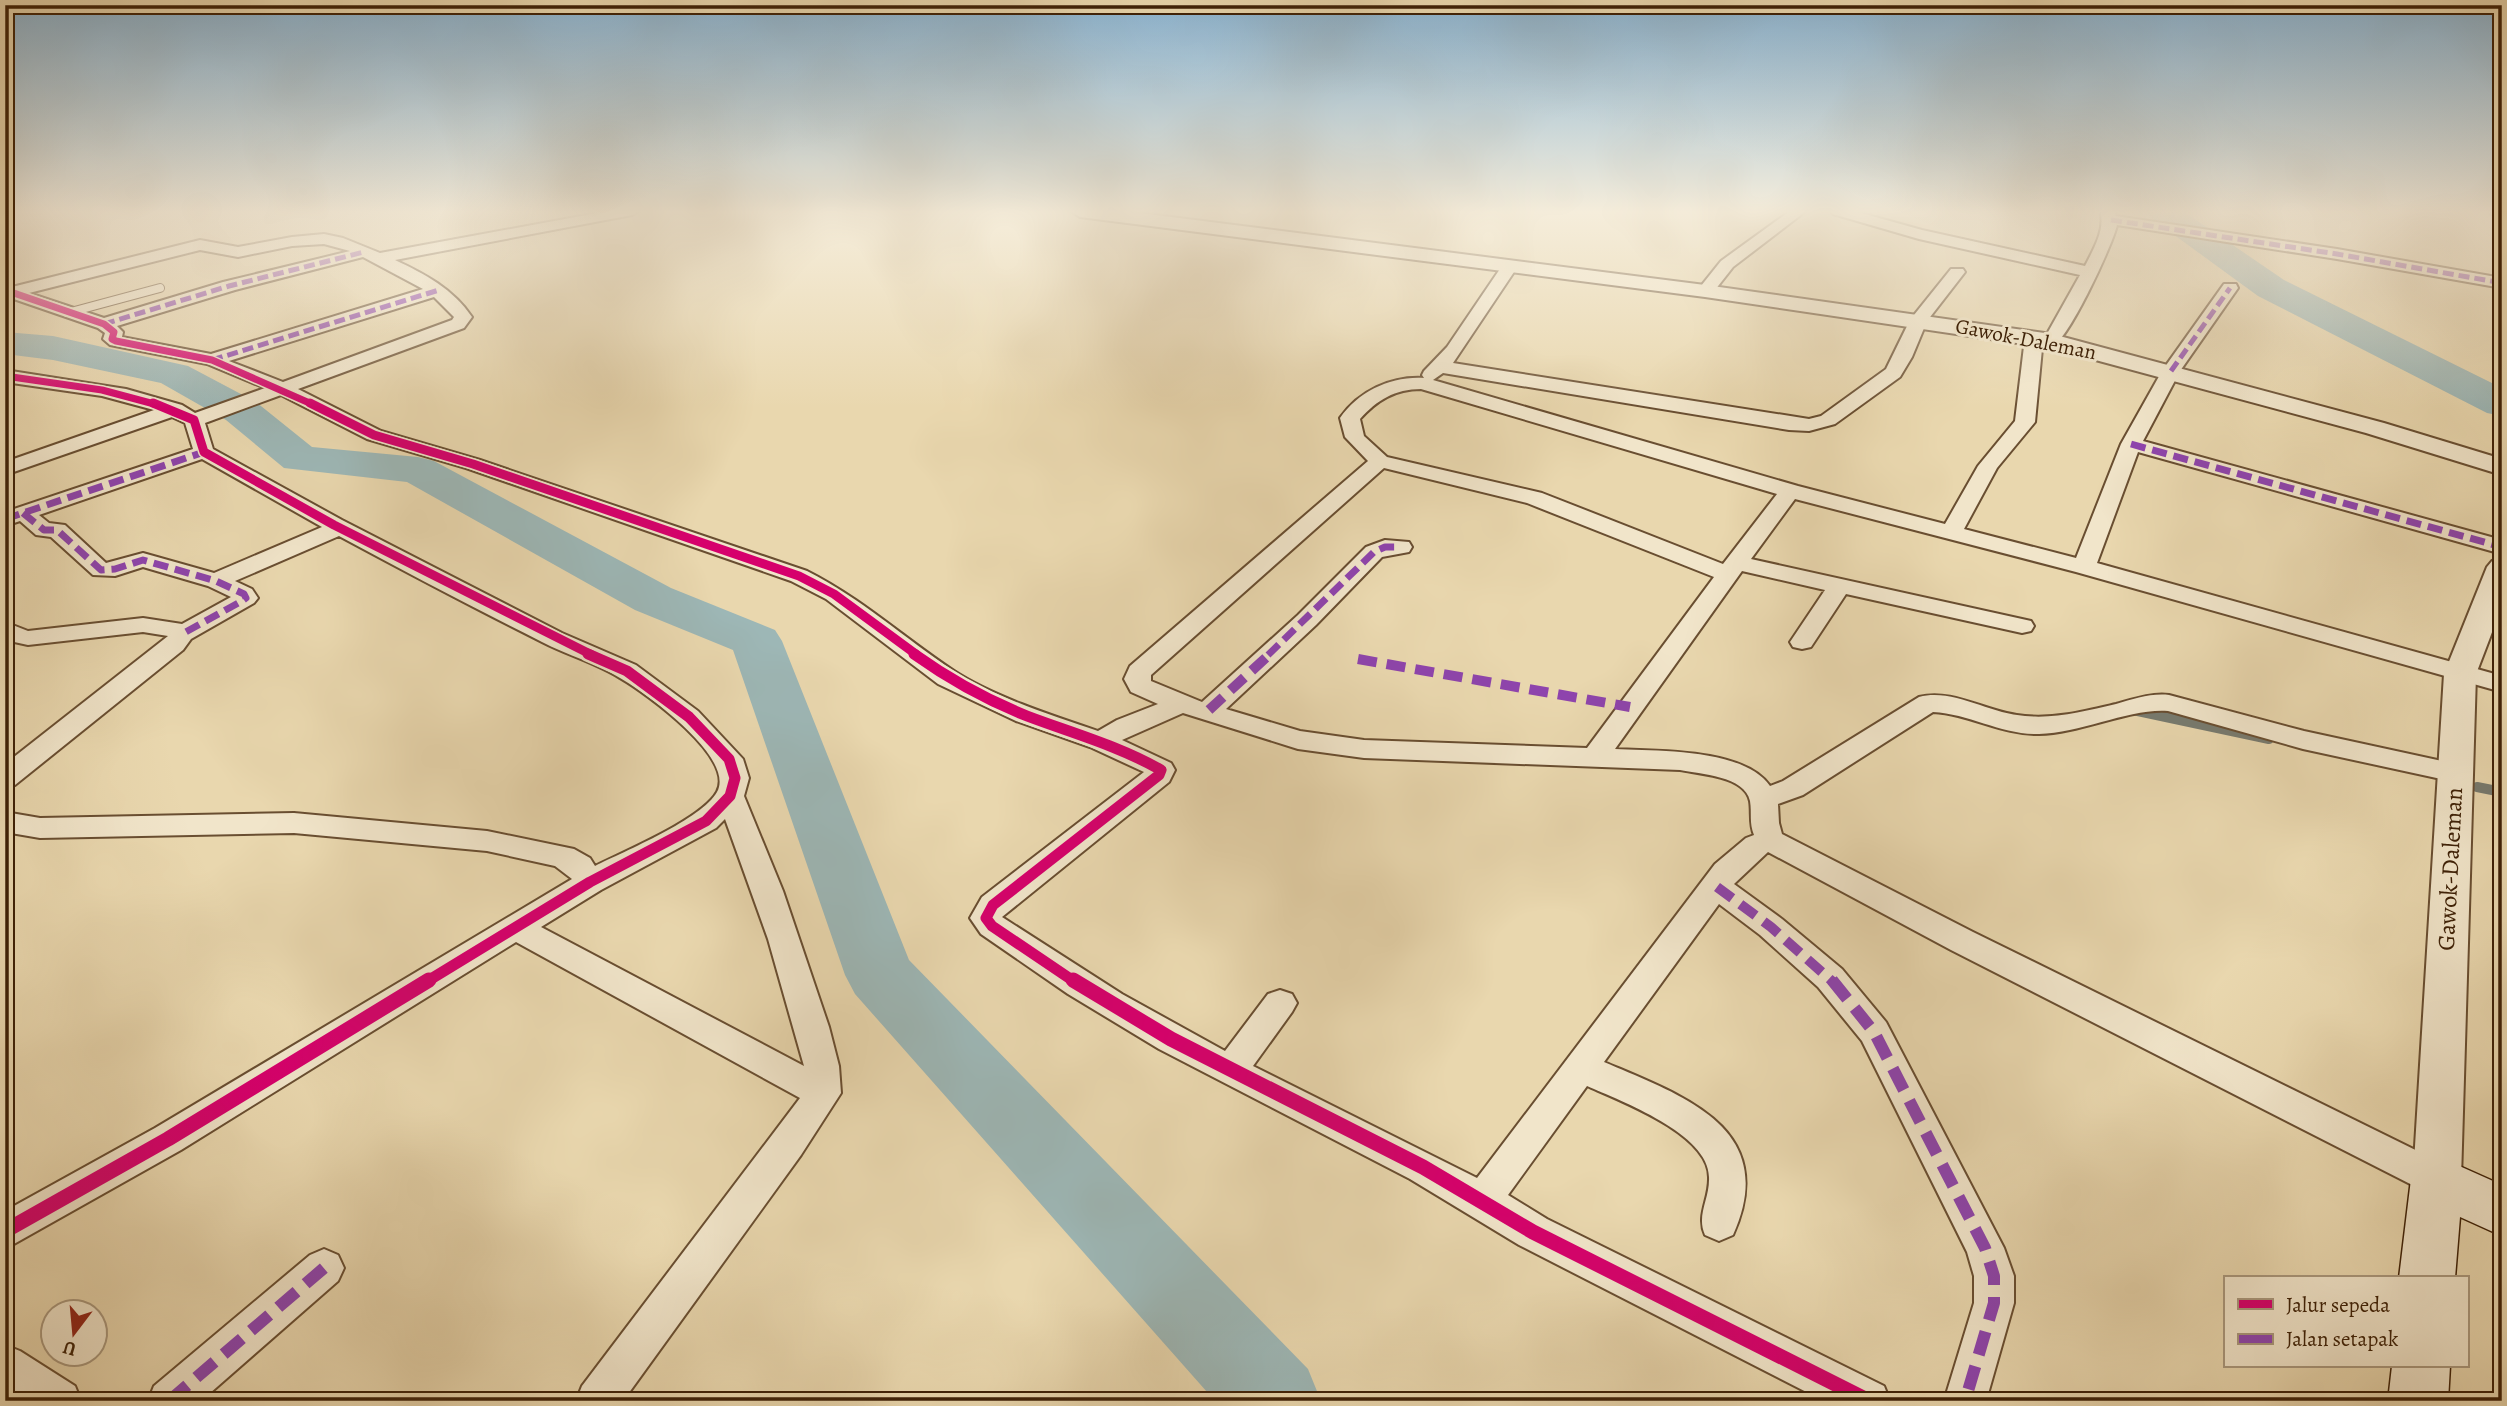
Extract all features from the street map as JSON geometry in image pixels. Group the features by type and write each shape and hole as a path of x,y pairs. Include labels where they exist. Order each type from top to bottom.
{"main road":[{"path":"2427,1276 2437,1179 2502,1212"},
{"path":"2418,1401 2421,1368"}],"street":[{"path":"10,294 77,277"},
{"path":"110,331 229,286 274,277"},
{"path":"5,469 249,401 458,324 463,317 461,310 439,290 416,277"},
{"path":"1422,383 1442,367 1503,277"},
{"name":"Gawok-Daleman","path":"1593,277 2043,339 2375,428 2502,467"},
{"path":"1705,291 1717,277"},
{"path":"1442,367 1789,424 1809,425 1828,420 1893,373 1919,320 1953,277"},
{"path":"1951,533 1988,466 2025,422 2043,339 2087,277"},
{"path":"2463,277 2502,283"},
{"path":"2084,567 2131,444 2171,372 2230,288"},
{"path":"220,357 439,290"},
{"path":"10,294 110,331 220,357 374,435 472,464 799,576 834,594 947,678 1025,715 1112,734 1161,770 1159,775 993,905 986,918 992,926 1051,967 1146,1025 1230,1071 1483,1199 1533,1232 1868,1401"},
{"path":"5,376 131,396 192,415"},
{"path":"2022,626 1839,587 1733,568 1534,498 1380,461 1354,438 1349,427 1350,418 1376,393 1405,383 1422,383 1790,491 2084,567 2502,684"},
{"path":"5,1231 168,1139 590,882 706,821 730,796 735,778 729,760 689,717 627,671 553,638 339,528 204,452 192,415"},
{"path":"2131,444 2502,547"},
{"path":"14,516 204,452"},
{"path":"1380,461 1139,672 1137,680 1140,686 1182,704 1209,710 1298,740 1355,748 1489,756 1596,756 1681,761 1714,767 1745,777 1764,799 1764,823 1770,840 1962,941 2437,1179"},
{"path":"1596,756 1790,491"},
{"path":"5,778 174,645 182,634 246,598 244,594 216,581 143,559 115,569 101,570 57,530 44,530 14,516"},
{"path":"216,581 339,528"},
{"path":"1209,710 1307,620 1374,552 1385,547 1401,547"},
{"name":"Gawok-Daleman","path":"2437,1179 2460,674 2502,567"},
{"path":"1802,642 1839,587"},
{"path":"5,629 16,636 28,638 143,625 178,630 182,634"},
{"path":"1764,799 1793,788 1928,703 1946,704 2025,726 2074,720 2156,702 2303,740 2455,773"},
{"path":"1112,734 1182,704"},
{"path":"597,1401 823,1093 824,1076 799,985 756,855 730,796"},
{"path":"5,821 40,828 294,823 487,841 563,857 579,866 590,882"},
{"path":"1483,1199 1726,873 1756,845 1770,840"},
{"path":"1726,873 1771,927 1830,978 1874,1032 1985,1248 1994,1276 1994,1304 1965,1401"},
{"path":"514,927 823,1093"},
{"path":"1230,1071 1280,1003"},
{"path":"1581,1068 1690,1120 1717,1145 1728,1174 1719,1223"},
{"path":"169,1401 324,1268"},
{"path":"5,1366 60,1401"}],"lane":[{"path":"67,313 160,288"}],"waterway":[{"path":"2255,277 2271,288 2502,404"},
{"path":"5,343 53,348 174,374 241,411 300,459 418,470 653,599 756,641 880,975 1276,1401"},
{"path":"2133,710 2269,739"},
{"path":"2477,787 2502,792"}],"marked path":[{"path":"104,324 266,277"},
{"path":"2466,277 2502,283"},
{"path":"2171,371 2230,288"},
{"path":"212,360 439,290"},
{"path":"2131,444 2502,547"},
{"path":"5,519 204,452"},
{"path":"23,513 44,530 57,530 101,570 115,569 143,560 216,581 244,594 246,598 242,601 182,634"},
{"path":"1209,710 1307,620 1374,552 1385,547 1401,547"},
{"path":"1358,659 1630,707"},
{"path":"1717,887 1771,927 1830,978 1874,1032 1985,1248 1994,1276 1994,1303 1965,1401"},
{"path":"169,1401 324,1268"}],"cycle path":[{"path":"5,290 104,324 114,332 112,339 116,341 212,360 283,389 374,435 473,464 799,576 834,594 947,678 1025,715 1100,741 1161,770 1159,775 993,905 986,918 992,926 1110,1004 1202,1056 1423,1167 1533,1232 1869,1401"},
{"path":"5,376 126,395 149,401 194,420 204,452 334,525 553,638 627,671 689,717 729,759 735,778 730,796 706,821 590,882 168,1139 5,1231"}]}
